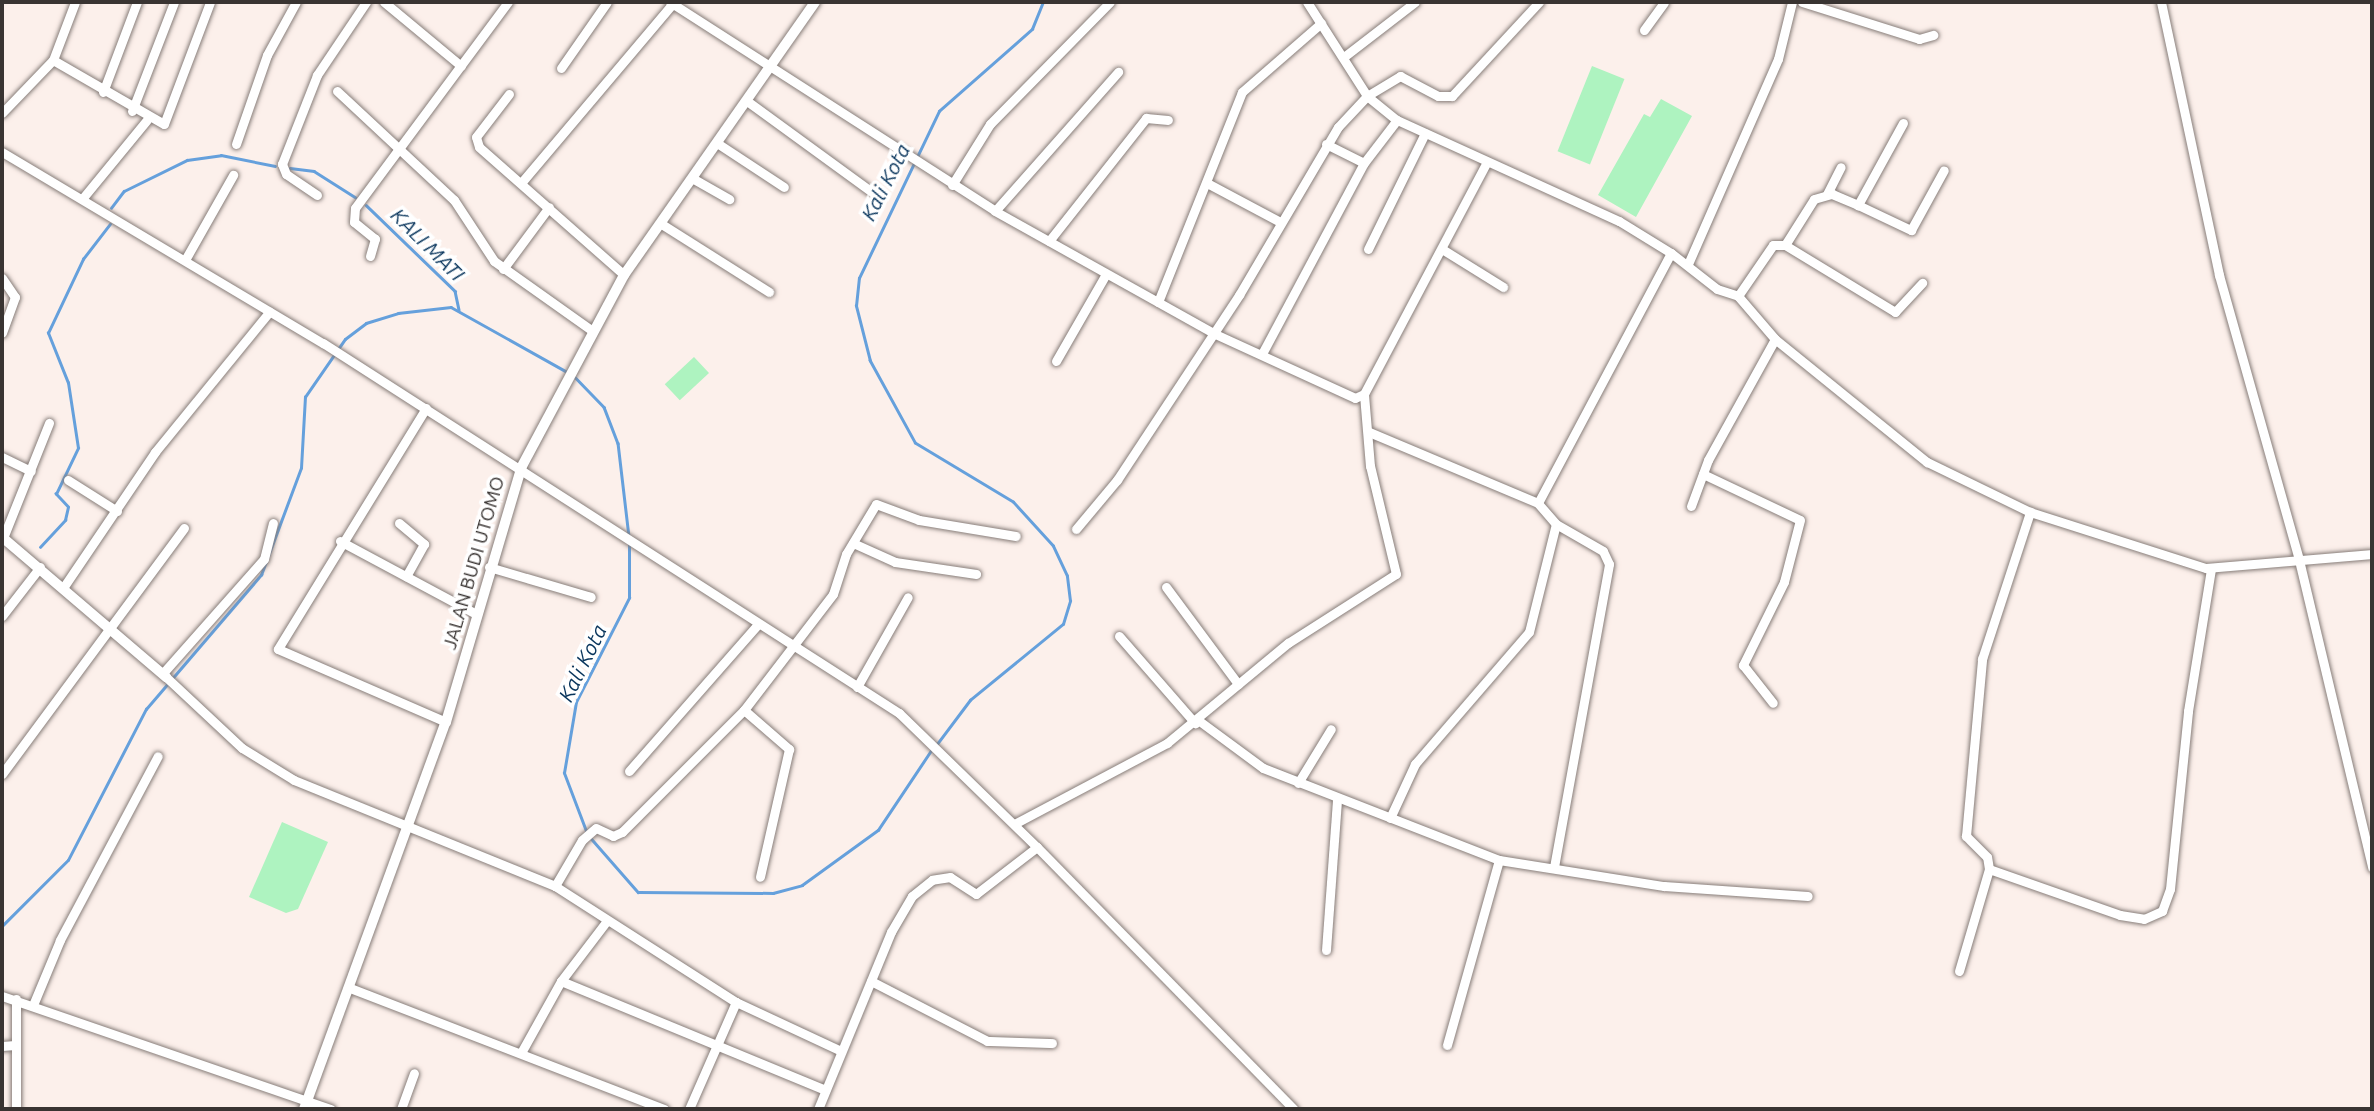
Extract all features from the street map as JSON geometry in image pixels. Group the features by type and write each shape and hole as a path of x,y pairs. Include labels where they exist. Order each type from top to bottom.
{"street":[{"path":"2,113 53,60 75,2"},
{"path":"103,92 137,2"},
{"path":"132,111 174,2"},
{"path":"53,60 147,120 166,123 210,2"},
{"path":"236,144 267,55 296,2"},
{"path":"317,195 286,174 282,164 317,75 366,2"},
{"path":"384,2 461,66"},
{"path":"370,256 375,239 353,215 509,2"},
{"path":"561,68 607,2"},
{"path":"521,183 673,2 772,63 922,167 1049,242 1213,333 1263,352 1351,397 1364,394"},
{"name":"JALAN BUDI UTOMO","path":"305,1105 446,722 489,567 521,468 571,365 624,275 816,2"},
{"path":"952,185 990,124 1110,2"},
{"path":"1345,57 1415,2"},
{"path":"1076,529 1117,480 1213,333 1326,144 1367,96 1406,76 1438,96 1452,96 1539,2"},
{"path":"1644,30 1664,2"},
{"path":"1688,264 1778,60 1779,35 1791,2"},
{"path":"1802,2 1919,39 1933,35"},
{"path":"2161,2 2219,275 2299,560 2372,867"},
{"path":"1312,4 1367,96 1396,120 1486,164 1598,211 1688,264 1717,289 1738,296 1775,339 1908,451 2030,512 2211,569 2372,554"},
{"path":"1158,302 1242,92 1321,23"},
{"path":"995,211 1118,72"},
{"path":"337,91 454,200 478,246 503,269 591,330"},
{"path":"509,94 476,137 479,147 624,275"},
{"path":"747,101 873,193"},
{"path":"1049,242 1146,118 1168,120"},
{"path":"82,199 147,120"},
{"path":"1263,352 1364,163 1396,120"},
{"path":"1858,205 1903,123"},
{"path":"1368,249 1425,133"},
{"path":"717,143 784,187"},
{"path":"1326,144 1364,163"},
{"path":"2,152 323,343 426,408 521,468 621,539 638,544 924,734 1016,823 1294,1109"},
{"path":"1016,823 1196,722 1288,643 1396,574 1370,466 1364,394 1486,164"},
{"path":"1785,245 1814,200 1827,194 1841,167"},
{"path":"1827,194 1858,205 1911,230 1944,170"},
{"path":"185,260 233,175"},
{"path":"692,178 729,199"},
{"path":"1207,183 1280,222"},
{"path":"503,269 549,207"},
{"path":"660,223 769,292"},
{"path":"1738,296 1773,245 1785,245 1895,312 1922,283"},
{"path":"1441,249 1503,287"},
{"path":"1554,867 1609,564 1603,551 1540,514 1538,503 1671,253"},
{"path":"1056,361 1107,274"},
{"path":"2,278 15,293 2,333"},
{"path":"65,585 155,452 269,312"},
{"path":"1692,506 1703,474 1775,339"},
{"path":"426,408 340,541 278,649 446,722"},
{"path":"49,423 2,538 65,585 178,689 263,762 555,886 606,922 736,1002 841,1051"},
{"path":"1369,432 1489,479 1538,503"},
{"path":"2,457 31,471"},
{"path":"1703,474 1800,520 1784,582 1743,665 1773,703"},
{"path":"68,480 117,511"},
{"path":"555,886 582,841 593,830 622,832 744,709 833,594 853,543 883,502 919,520 1016,536"},
{"path":"1959,971 1989,869 1987,857 1966,836 1982,659 2030,512"},
{"path":"165,675 264,559 273,523"},
{"path":"399,523 424,544 406,576"},
{"path":"1390,818 1415,764 1529,632 1556,524"},
{"path":"2,774 184,528"},
{"path":"340,541 477,614"},
{"path":"853,543 895,562 976,574"},
{"path":"2,616 40,567"},
{"path":"489,567 591,597"},
{"path":"1989,869 2120,915 2144,919 2162,911 2170,889 2211,569"},
{"path":"1166,587 1238,684"},
{"path":"857,687 908,597"},
{"path":"629,771 758,624"},
{"path":"1119,636 1196,722 1263,768 1337,799 1499,860 1664,886 1808,896"},
{"path":"744,709 789,749 760,877"},
{"path":"1298,783 1331,729"},
{"path":"33,1005 60,940 158,755"},
{"path":"1326,950 1337,799"},
{"path":"818,1109 903,908 921,888 950,877 975,894 1037,847"},
{"path":"1447,1045 1499,860"},
{"path":"522,1051 561,981 606,922"},
{"path":"561,981 715,1040 825,1090"},
{"path":"872,981 987,1041 1052,1043"},
{"path":"350,988 522,1051 664,1109"},
{"path":"2,996 305,1105 331,1109"},
{"path":"16,999 16,1109"},
{"path":"689,1109 715,1040 736,1002"},
{"path":"2,1046 15,1045"},
{"path":"401,1109 414,1073"}],"green space":[{"path":"1592,66 1624,79 1590,164 1558,151"},
{"path":"1661,99 1692,116 1636,217 1598,195 1644,114 1650,117"},
{"path":"694,357 709,373 680,400 665,384"},
{"path":"282,822 328,842 298,909 286,913 249,897"}],"waterway":[{"name":"Kali Kota","path":"937,744 970,700 1063,624 1070,601 1067,576 1053,546 1013,502 915,443 870,361 856,306 859,278 939,111 1032,29 1043,2"},
{"name":"KALI MATI","path":"111,208 124,191 187,160 221,155 275,166"},
{"name":"KALI MATI","path":"290,168 314,171 355,197"},
{"name":"KALI MATI","path":"366,205 455,291 459,310"},
{"name":"KALI MATI","path":"40,547 65,520 68,507 56,494 78,448 68,383 48,333 83,259 110,224"},
{"name":"Kali Kota","path":"2,926 68,860 146,709 261,575 301,468 305,397 345,339 366,323 398,313 451,307 569,373"},
{"name":"Kali Kota","path":"575,377 604,407 618,443 629,536"},
{"name":"Kali Kota","path":"586,831 564,773 576,702 629,598 629,543"},
{"name":"Kali Kota","path":"590,837 638,892 773,893 802,885 878,830 932,749"}]}
